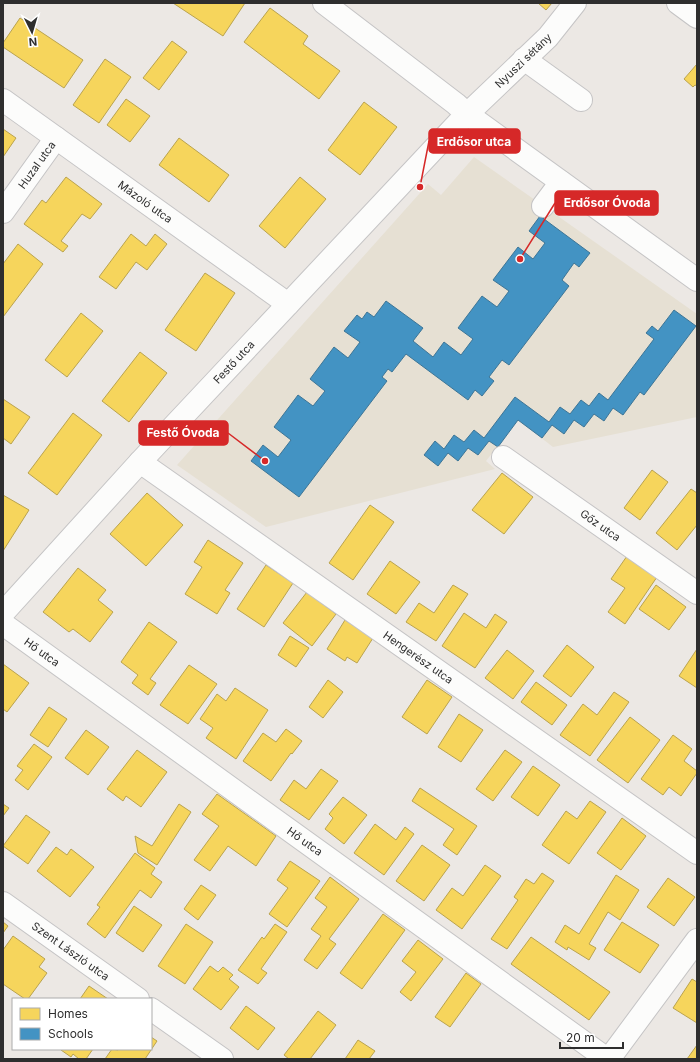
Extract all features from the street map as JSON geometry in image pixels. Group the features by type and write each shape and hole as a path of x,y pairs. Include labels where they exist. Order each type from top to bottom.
{"street":[{"path":"324,3 467,114 697,280"},
{"name":"Nyuszi sétány","path":"467,114 500,84 548,36 575,3"},
{"path":"678,3 697,17"},
{"path":"524,59 581,100"},
{"name":"Mázoló utca","path":"3,100 288,304"},
{"name":"Festő utca","path":"3,613 140,462 467,114"},
{"name":"Huzal utca","path":"3,212 56,138"},
{"path":"543,206 561,182"},
{"name":"Gőz utca","path":"503,457 697,593"},
{"name":"Hengerész utca","path":"140,462 697,853"},
{"name":"Hő utca","path":"3,624 608,1059"},
{"name":"Szent László utca","path":"3,903 137,998"},
{"path":"608,1059 697,940"},
{"path":"152,1010 222,1059"}],"shaded area":[{"path":"474,157 697,314 697,417 553,447 518,420 486,461 495,469 266,527 177,465 428,184 441,195"}],"building: Homes":[{"path":"173,3 245,3 223,36"},
{"path":"538,3 552,3 546,10"},
{"path":"270,8 308,36 303,44 340,71 319,99 244,42"},
{"path":"20,18 83,60 64,88 3,47 3,43"},
{"path":"172,41 187,52 159,90 143,78"},
{"path":"105,59 131,77 99,123 73,105"},
{"path":"697,64 697,86 695,85 693,87 684,79"},
{"path":"126,99 150,116 130,142 107,125"},
{"path":"364,102 397,127 360,175 328,150"},
{"path":"3,129 16,138 3,157"},
{"path":"179,138 229,175 209,202 159,165"},
{"path":"66,177 102,204 90,219 82,214 61,241 68,246 63,252 24,224 42,200 46,203"},
{"path":"300,177 326,199 285,248 259,226"},
{"path":"131,234 146,246 155,234 167,244 147,270 136,262 116,289 99,277"},
{"path":"18,244 43,264 3,317 3,264"},
{"path":"205,273 235,293 196,351 165,330"},
{"path":"81,313 103,331 67,377 45,360"},
{"path":"140,352 167,373 129,422 102,401"},
{"path":"3,399 30,417 11,444 3,438"},
{"path":"73,413 102,435 57,495 28,473"},
{"path":"652,470 668,482 640,520 624,508"},
{"path":"502,473 533,497 504,534 472,510"},
{"path":"691,489 697,493 697,525 677,550 656,533"},
{"path":"147,493 183,525 146,566 110,534"},
{"path":"3,495 29,510 3,551"},
{"path":"370,505 394,522 353,580 329,563"},
{"path":"208,540 243,563 225,590 230,593 217,614 185,594 202,567 194,562"},
{"path":"627,556 657,577 625,624 608,612 625,588 611,579"},
{"path":"390,561 420,582 396,614 367,594"},
{"path":"266,565 293,583 264,627 237,609"},
{"path":"78,568 106,590 98,600 113,612 90,642 73,629 69,632 43,612"},
{"path":"453,585 468,594 436,641 406,622 419,603 434,613"},
{"path":"656,585 686,607 669,630 639,609"},
{"path":"307,592 336,614 312,646 283,623"},
{"path":"464,613 486,628 495,614 507,622 475,668 442,646"},
{"path":"345,620 373,638 357,663 347,657 345,661 327,649"},
{"path":"149,622 177,642 150,679 156,683 148,695 132,683 138,675 121,662"},
{"path":"290,636 309,648 296,667 278,655"},
{"path":"567,645 594,667 571,697 543,676"},
{"path":"697,649 697,688 679,676"},
{"path":"507,650 534,671 513,699 485,678"},
{"path":"3,664 29,683 7,712 3,709"},
{"path":"189,665 217,684 188,724 160,705"},
{"path":"328,680 343,692 323,718 309,707"},
{"path":"427,680 452,697 427,734 402,717"},
{"path":"536,682 567,705 552,725 521,702"},
{"path":"235,688 268,710 236,759 206,738 213,728 200,719 217,694 226,701"},
{"path":"614,692 629,702 590,756 560,735 583,704 597,715"},
{"path":"49,707 67,719 48,747 30,735"},
{"path":"459,714 483,730 461,762 438,747"},
{"path":"630,717 660,740 628,783 597,760"},
{"path":"286,729 302,741 292,754 291,753 271,781 243,761 263,733 276,742"},
{"path":"86,730 109,747 88,775 65,758"},
{"path":"673,735 692,749 684,761 697,771 681,796 669,787 663,795 641,779"},
{"path":"34,744 52,757 28,790 15,780 23,770 17,766"},
{"path":"137,750 167,772 141,807 126,796 123,801 107,789"},
{"path":"505,750 522,762 493,801 476,789"},
{"path":"533,766 560,785 538,816 511,797"},
{"path":"321,769 338,781 309,820 280,800 294,780 306,789"},
{"path":"420,788 477,826 457,855 443,845 454,829 412,801"},
{"path":"217,794 276,836 256,866 228,846 210,871 194,860 219,826 202,814"},
{"path":"343,797 367,815 344,844 325,829 333,818 329,814"},
{"path":"590,801 606,812 569,864 542,845 566,811 577,819"},
{"path":"3,804 9,808 3,816"},
{"path":"179,804 191,812 157,865 138,853 135,836 152,846"},
{"path":"26,815 50,832 28,864 3,846"},
{"path":"622,818 646,836 621,870 597,853"},
{"path":"375,824 396,840 405,827 414,834 384,875 354,853"},
{"path":"422,845 450,865 424,901 396,881"},
{"path":"56,847 67,855 71,849 94,867 70,897 37,871"},
{"path":"135,853 155,868 151,874 162,882 151,898 140,890 105,938 87,924 100,907 97,905"},
{"path":"290,861 320,881 287,927 269,914 288,888 277,880"},
{"path":"485,865 501,876 462,929 436,910 452,888 463,896"},
{"path":"542,873 554,881 507,949 491,939 518,900 514,897 526,879 534,884"},
{"path":"616,875 639,890 620,920 608,912 589,944 596,948 589,960 568,947 567,950 555,942 565,925 579,934"},
{"path":"330,877 359,899 329,939 336,944 317,969 304,960 321,936 311,929 327,907 315,898"},
{"path":"668,878 695,897 674,926 647,907"},
{"path":"201,885 216,895 198,920 184,909"},
{"path":"134,906 162,925 143,952 116,933"},
{"path":"383,914 405,930 362,989 340,973"},
{"path":"3,922 8,926 3,933"},
{"path":"622,922 659,945 640,973 604,950"},
{"path":"186,924 213,942 185,984 158,966"},
{"path":"275,924 287,932 261,969 267,973 258,984 238,970 262,937 264,939"},
{"path":"13,936 45,959 39,967 47,973 29,998 24,998 3,984 3,950"},
{"path":"531,937 610,992 589,1020 511,964"},
{"path":"418,940 443,959 411,1001 400,992 416,972 402,961"},
{"path":"210,966 218,972 223,967 233,975 229,979 239,987 221,1010 193,989"},
{"path":"466,973 481,984 450,1027 435,1017"},
{"path":"692,979 697,982 697,1023 673,1008"},
{"path":"89,986 107,998 81,998"},
{"path":"246,1006 275,1028 258,1050 230,1028"},
{"path":"318,1011 336,1025 310,1059 289,1059 284,1055"},
{"path":"152,1038 157,1041 152,1048"},
{"path":"358,1040 375,1051 369,1059 345,1059"},
{"path":"697,1045 697,1059 687,1059"},
{"path":"61,1050 92,1050 86,1059 79,1059 73,1054 71,1057"},
{"path":"111,1050 151,1050 145,1059 105,1059"}],"building: Schools":[{"path":"540,216 590,253 579,267 574,263 562,280 569,286 509,365 502,360 489,377 494,381 482,396 475,390 468,400 406,354 392,372 388,369 382,377 387,381 299,497 251,461 263,445 278,457 291,440 274,427 298,395 313,406 325,391 310,379 334,347 348,358 360,342 344,331 357,315 362,319 367,312 374,317 386,301 423,328 413,341 433,357 444,342 461,355 473,339 458,328 482,296 497,307 509,291 493,280 518,247 533,259 545,243 529,231"},
{"path":"674,310 696,326 644,395 640,392 623,415 613,408 604,421 594,414 584,427 574,420 564,434 552,425 542,438 518,420 498,447 489,441 478,455 468,448 458,461 448,453 438,466 424,455 435,441 444,449 454,435 464,442 474,430 484,438 515,397 549,422 560,407 570,414 581,400 589,406 599,393 608,400 654,339 646,333 652,326 658,331"}],"place":[{"name":"Erdősor utca","path":"420,187"},
{"name":"Erdősor Óvoda","path":"520,259"},
{"name":"Festő Óvoda","path":"265,461"}]}
